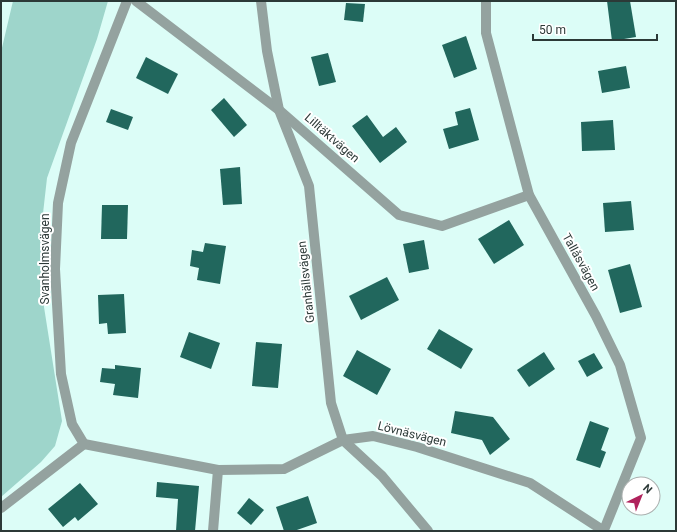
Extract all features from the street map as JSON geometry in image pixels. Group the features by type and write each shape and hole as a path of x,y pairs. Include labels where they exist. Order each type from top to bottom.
{"street":[{"name":"Svanholmsvägen","path":"84,444 72,424 61,374 55,269 58,203 71,143 127,1"},
{"name":"Lilltäktvägen","path":"136,1 279,110 399,215 442,226 529,195"},
{"name":"Granhällsvägen","path":"261,1 267,51 279,110 309,186 331,403 343,440 382,476 428,531"},
{"name":"Tallåsvägen","path":"486,1 486,33 529,195 596,316 620,365 641,438 604,530"},
{"name":"Lövnäsvägen","path":"84,444 218,470 284,469 343,440 373,436 417,447 530,483 604,530"},
{"path":"1,508 84,444"},
{"path":"213,531 218,470"}],"green space":[{"path":"13,1 108,1 97,39 47,178 41,231 44,307 62,421 55,446 41,462 1,497 1,52"}],"building":[{"path":"607,1 630,1 636,37 612,41"},
{"path":"346,3 365,4 363,22 344,20"},
{"path":"466,36 477,69 454,78 442,45"},
{"path":"328,53 336,82 319,86 311,57"},
{"path":"146,57 178,74 168,94 136,78"},
{"path":"626,66 630,88 602,93 598,71"},
{"path":"224,98 247,125 234,137 211,110"},
{"path":"470,108 479,140 449,149 443,129 458,125 455,112"},
{"path":"111,109 133,117 128,130 106,122"},
{"path":"367,115 383,137 396,127 407,142 380,163 352,126"},
{"path":"613,120 615,150 582,151 581,122"},
{"path":"240,167 242,204 223,205 220,169"},
{"path":"631,201 634,230 605,232 603,203"},
{"path":"102,205 128,205 127,239 101,239"},
{"path":"509,220 524,245 494,264 478,239"},
{"path":"424,240 429,269 409,273 403,244"},
{"path":"205,243 226,246 220,284 197,280 199,268 190,266 192,250 203,252"},
{"path":"630,264 642,307 620,313 608,270"},
{"path":"387,277 399,300 361,320 349,296"},
{"path":"124,294 126,333 108,334 107,323 99,324 98,295"},
{"path":"439,329 473,349 461,369 427,349"},
{"path":"189,332 220,343 211,369 180,357"},
{"path":"256,342 282,344 278,388 252,386"},
{"path":"357,350 391,369 377,395 343,376"},
{"path":"544,352 555,369 529,387 517,370"},
{"path":"594,353 603,368 587,377 578,361"},
{"path":"115,365 141,368 138,398 113,395 115,384 100,382 102,368 115,369"},
{"path":"455,411 493,417 510,439 490,455 482,440 451,433"},
{"path":"590,421 609,428 601,450 606,452 600,468 576,460"},
{"path":"157,482 199,486 195,531 176,531 178,499 156,497"},
{"path":"80,483 98,504 78,521 75,517 63,527 48,509"},
{"path":"308,496 317,523 294,531 284,531 276,507"},
{"path":"249,498 264,510 251,525 237,513"}]}
